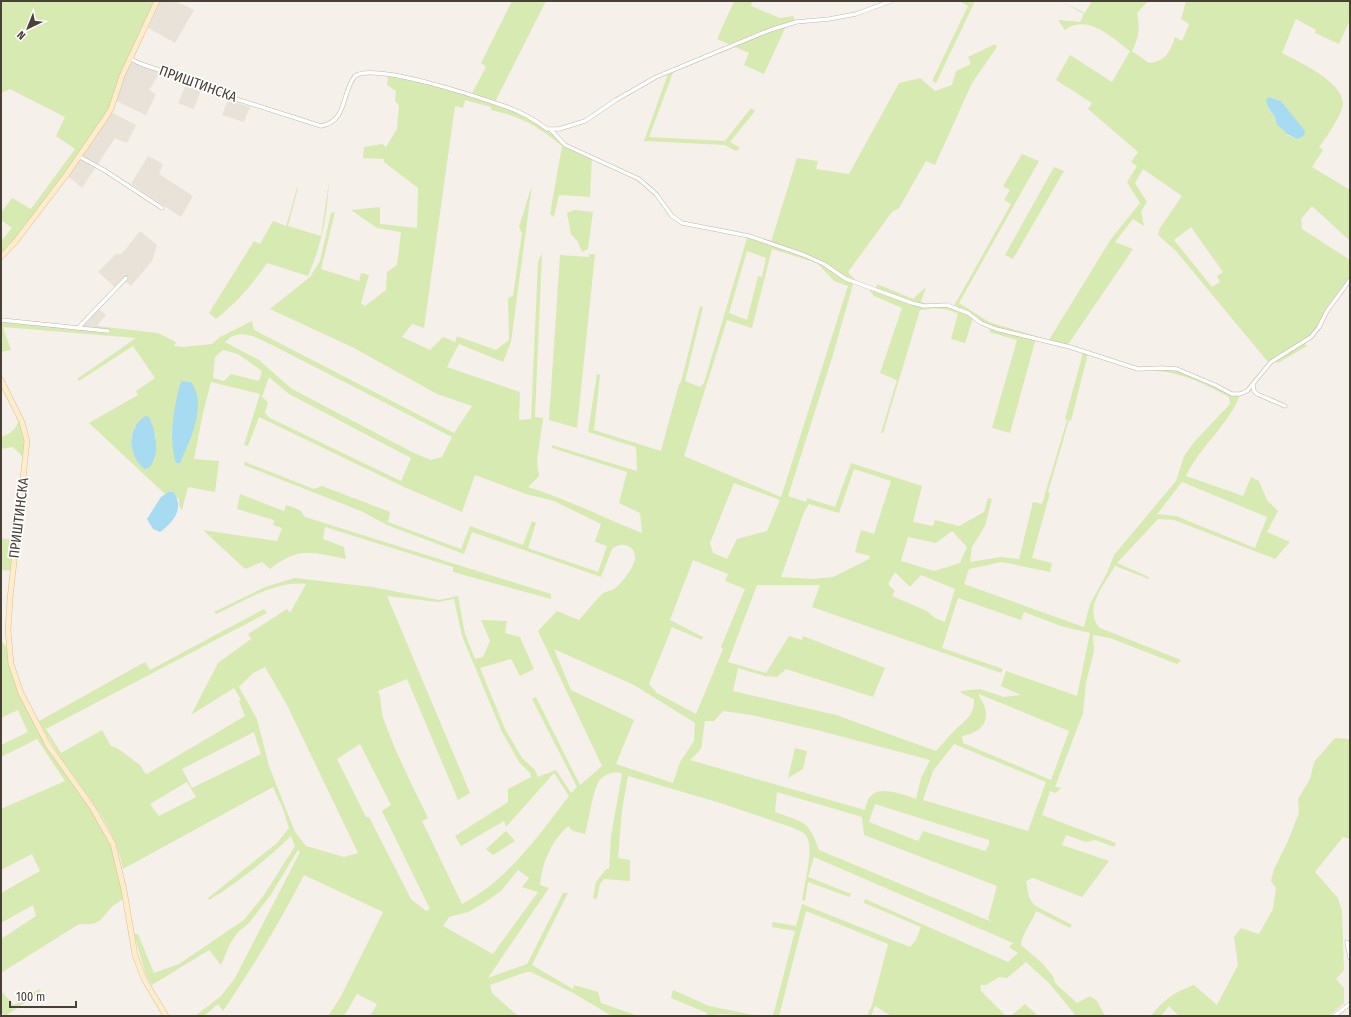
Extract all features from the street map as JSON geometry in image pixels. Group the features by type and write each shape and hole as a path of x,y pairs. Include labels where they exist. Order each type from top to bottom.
{"street":[{"path":"1,257 16,241 80,157 110,109 122,76 157,1"},
{"path":"891,1 852,15 796,22 770,30 656,77 616,100 585,121 551,130 565,145 639,179 656,194 672,216 682,223 749,236 796,252 819,261 841,277 917,305 947,305 968,313 981,323 996,329 1076,349 1138,369 1162,368 1177,370 1215,385 1232,394 1240,394 1247,391 1271,362 1311,337 1327,311 1350,280"},
{"name":"ПРИШТИНСКА","path":"131,59 211,91 317,125 325,125 333,122 341,112 353,79 360,73 369,72 424,81 507,107 551,130"},
{"path":"80,157 104,170 162,208"},
{"path":"78,328 126,278"},
{"path":"1,320 108,331"},
{"name":"ПРИШТИНСКА","path":"1,380 22,422 28,446 10,599 8,649 15,679 38,727 57,759 92,807 113,844 124,890 135,954 144,979 166,1016"},
{"path":"1253,384 1253,389 1257,394 1285,406"},
{"path":"1347,942 1350,958"},
{"path":"1334,1016 1350,1004"}],"shaded area":[{"path":"161,1 176,1 194,10 175,43 148,28"},
{"path":"131,62 160,72 149,90 156,94 146,115 116,101 123,77"},
{"path":"186,84 201,90 194,109 178,103"},
{"path":"228,100 250,107 244,122 222,115"},
{"path":"111,112 136,125 127,143 115,138 82,188 68,176"},
{"path":"148,156 163,164 159,174 193,196 181,217 131,184"},
{"path":"140,231 157,245 152,261 131,286 123,279 115,287 98,272 116,254 121,254"},
{"path":"99,309 106,315 97,326 97,329 83,326"}],"green space":[{"path":"1,1 155,1 108,110 75,160 20,233 1,254 1,241 12,228 1,220 1,213 12,198 31,209 75,149 56,136 65,117 10,89 1,93"},
{"path":"512,1 546,1 495,102 471,95 486,67 481,63"},
{"path":"734,1 751,1 751,6 780,18 793,16 796,23 786,26 764,74 744,65 749,53 717,39"},
{"path":"975,1 936,83 932,81 968,6 961,2"},
{"path":"1060,1 1085,13 1092,1 1148,1 1137,13 1138,32 1132,51 1149,63 1160,60 1166,55 1175,37 1182,41 1189,24 1181,19 1186,1 1350,1 1350,20 1339,44 1315,33 1316,30 1296,19 1282,53 1309,67 1328,80 1341,95 1343,107 1341,112 1319,147 1323,150 1312,167 1350,190 1350,241 1312,206 1301,219 1302,229 1350,260 1350,277 1328,306 1312,335 1300,346 1304,343 1307,346 1278,363 1271,360 1268,362 1176,251 1158,235 1160,228 1182,196 1143,169 1135,183 1147,202 1141,211 1144,226 1133,219 1115,242 1133,249 1067,346 1036,338 1010,433 992,428 1017,340 989,332 991,328 973,318 965,343 951,339 958,314 949,310 935,309 920,310 883,433 881,433 897,380 880,373 902,308 874,296 867,287 876,288 877,284 913,299 926,287 921,302 954,306 1011,204 1004,200 1010,190 1003,186 1022,154 1039,161 959,303 989,322 1049,340 1111,239 1140,203 1127,182 1137,166 1131,162 1138,152 1088,109 1092,103 1056,80 1070,55 1112,82 1130,51 1098,28 1083,24 1070,27 1065,30 1058,20 1080,22 1084,14","holes":["1272,98 1281,101 1305,133 1297,139 1287,135 1269,110 1268,104","1191,227 1223,272 1217,276 1220,282 1212,287 1174,240"]},
{"path":"995,44 997,47 972,83 935,165 926,161 899,208 892,212 848,272 857,282 854,281 832,358 788,496 806,502 807,498 835,507 851,463 922,486 913,522 933,526 935,520 959,526 984,512 988,498 992,499 985,526 972,547 970,562 1001,557 1019,559 1033,502 1042,504 1067,420 1065,419 1083,353 1088,353 1071,421 1069,420 1048,492 1050,493 1032,558 1052,563 1050,572 1002,562 969,569 964,584 1084,627 1090,604 1107,573 1114,555 1176,481 1184,456 1195,441 1230,404 1229,397 1212,388 1195,380 1177,374 1158,371 1157,369 1178,370 1240,395 1228,417 1199,455 1186,476 1243,496 1251,477 1259,481 1267,500 1278,511 1267,532 1290,542 1275,559 1174,520 1158,519 1117,563 1149,577 1149,579 1115,566 1097,597 1093,613 1095,621 1100,628 1181,660 1177,664 1110,638 1093,635 1094,651 1086,683 1083,713 1055,787 1061,788 1056,793 1050,791 1042,815 1116,843 1114,847 1095,840 1086,842 1066,835 1062,845 1109,861 1082,897 1033,878 1026,881 1029,897 1034,905 1072,925 1070,928 1036,911 1021,941 1021,945 1042,963 1053,976 1055,983 1077,1003 1090,996 1097,1001 1105,1016 1076,1016 1049,983 1026,962 1007,978 999,977 986,985 980,985 981,991 1006,1016 891,1016 875,1006 871,1016 867,1016 872,1005 888,944 806,911 779,1016 773,1016 795,931 772,927 773,922 796,926 802,904 910,947 916,940 921,927 864,903 865,899 1008,962 1018,953 1009,947 1013,943 814,857 808,877 851,894 849,897 808,882 805,901 802,900 809,859 809,843 806,835 794,828 717,802 628,776 622,810 618,858 630,860 630,881 604,879 600,884 597,899 593,898 596,882 606,869 609,869 611,836 622,774 619,773 608,774 598,783 585,834 573,831 568,826 552,845 545,861 540,885 549,888 488,978 527,964 563,893 568,893 532,965 573,989 574,985 598,992 601,1003 638,1016 612,1016 573,993 531,972 526,972 490,985 492,993 518,1016 370,1016 377,1004 357,994 344,1016 328,1016 340,998 383,912 304,875 266,944 223,1011 218,1004 204,1016 195,1016 221,996 235,978 300,852 298,850 270,896 249,923 238,932 230,944 221,965 209,950 152,985 146,975 134,934 138,934 154,973 179,964 244,920 264,895 295,846 291,836 272,854 242,878 209,900 208,898 277,843 289,828 283,809 273,787 123,869 116,844 104,820 59,755 39,721 145,662 150,670 264,609 267,613 46,729 61,753 102,730 111,746 117,748 140,765 147,774 245,716 239,701 241,700 234,688 191,715 218,663 251,639 248,634 287,609 290,613 306,584 283,585 248,598 216,614 214,612 265,587 295,578 372,587 439,600 458,596 465,634 475,659 483,657 490,641 481,620 507,621 505,633 520,637 534,669 520,676 511,659 480,668 505,729 522,758 535,770 538,777 556,770 571,793 577,787 532,699 536,697 580,785 602,766 538,631 557,611 579,620 602,594 614,589 622,581 633,565 635,555 633,550 626,545 617,546 612,549 601,577 472,532 464,554 387,525 361,511 244,465 245,462 314,489 322,486 390,512 388,522 461,549 470,526 523,545 532,521 536,523 528,548 598,572 607,546 595,542 601,524 554,501 526,494 475,475 462,512 402,486 259,417 248,446 244,445 260,394 211,382 194,459 219,461 215,492 188,487 182,510 179,506 179,499 168,492 165,494 89,423 138,395 136,391 155,378 133,346 79,381 77,379 136,338 3,327 11,350 1,352 1,322 96,331 97,326 158,333 176,342 174,346 182,347 212,344 220,337 252,321 254,330 454,433 472,406 437,394 354,348 270,309 310,277 320,261 331,213 335,212 321,269 359,281 361,273 369,275 361,303 365,306 386,290 387,272 397,265 401,232 377,228 351,210 380,207 380,224 417,228 418,188 384,162 384,159 363,158 364,147 382,144 386,147 397,129 399,105 395,101 396,91 387,85 388,76 442,87 512,110 548,130 562,144 592,158 590,197 559,195 554,217 550,214 562,146 529,123 491,110 491,107 465,100 463,108 455,106 424,328 412,324 402,337 430,350 443,337 455,342 457,336 496,350 509,340 508,298 513,296 522,233 519,227 532,185 511,342 503,362 459,344 447,367 520,392 519,420 531,419 538,262 542,253 535,417 543,418 537,461 539,476 528,487 571,503 642,533 640,513 619,503 627,472 552,448 552,445 637,471 636,447 588,432 597,374 600,375 594,430 661,451 679,384 681,382 700,306 703,307 685,381 700,387 704,383 747,238 770,245 797,158 818,161 816,169 849,174 899,83 920,78 935,91 952,85 956,71 971,64 968,57","holes":["772,249 817,263 834,281 848,286 781,497 684,456 727,320 752,328","747,251 766,258 762,277 758,276 747,320 729,313","242,334 253,336 452,437 442,457 431,460 414,453 292,389 259,360 225,342 232,336","223,350 238,354 262,371 259,381 231,374 224,381 213,378 215,357","269,377 289,394 411,458 401,481 270,418 265,413 268,402 262,397","181,381 191,382 171,437","135,426 156,435 154,462 132,448 131,437","854,469 891,481 874,534 861,530 855,552 870,556 869,559 833,577 812,579 781,577 804,512 809,504 839,513","1182,482 1267,517 1255,548 1176,516 1157,514","734,483 780,500 767,531 737,539 727,559 713,553 710,543","952,531 967,547 960,563 934,571 901,561 908,537 936,543","693,560 728,574 725,581 745,589 721,647 723,649 696,714 657,693 649,684 672,627 702,640 703,637 670,620","895,572 910,587 921,575 955,589 945,622 935,618 927,611 892,596 895,591 888,584","757,585 820,585 812,607 1001,673 1003,669 942,648 958,598 1021,620 1024,612 1061,626 1090,633 1077,696 1006,671 1001,686 1021,695 1004,697 980,689 961,691 961,693 974,699 973,710 968,718 936,751 836,715 733,691 738,668 765,676 777,677 786,669 873,697 885,668 803,636 802,640 789,636 766,673 728,662","387,596 438,602 454,599 462,636 502,732 519,762 530,773 531,777 508,789 508,802 455,836 461,846 504,821 506,827 554,773 569,796 534,841 508,870 494,883 462,904 422,821 428,818 393,743 383,717 378,691 407,679 458,800 470,793","554,649 634,685 695,723 694,741 680,762 673,783 616,764 634,720 571,690","265,667 287,705 358,853 344,857 306,846 295,832 269,766 257,719 239,687 253,673","979,694 1069,731 1051,780 963,743 962,736 978,730 985,722 986,711","723,711 751,715 821,731 930,760 921,778 916,799 898,793 885,791 879,792 873,794 869,798 865,810 690,760 701,749 705,721 714,721","254,732 261,754 192,788 182,769","360,744 391,805 382,811 430,909 426,911 411,899 369,817 366,817 337,759","954,744 1046,782 1028,831 923,800 933,771","187,782 196,797 159,816 150,804","777,792 862,817 864,835 997,886 988,919 992,922 819,850 808,827 799,821 775,812","875,804 989,840 989,845 985,851 923,831 918,841 869,822","518,870 529,878 522,887 538,892 493,954 443,926 449,917 468,912 484,903 501,891"]},
{"path":"674,70 649,137 725,141 751,108 755,111 730,142 740,148 736,151 725,145 644,141 669,71"},
{"path":"1054,167 1064,171 1013,259 1005,255"},
{"path":"329,181 323,230 308,276 267,263 244,293 224,313 216,319 209,313 254,241 260,244 273,221 286,226 297,188 288,226 321,236"},
{"path":"575,210 593,212 588,249 582,252 578,242 571,234 567,213"},
{"path":"589,254 595,254 577,428 549,420 560,255 589,257"},
{"path":"20,418 26,436 25,459 13,447 1,449 1,437 13,430"},
{"path":"240,494 284,511 286,505 300,510 305,517 551,594 551,599 453,572 453,567 325,527 323,539 344,547 346,559 324,554 306,553 289,557 270,569 262,562 245,569 203,530 277,541 282,528 273,525 274,520 237,509"},
{"path":"1,538 14,540 12,571 1,570"},
{"path":"1,640 7,648 8,657 41,733 111,841 124,898 112,907 103,918 97,922 90,924 79,924 1,973 1,939 36,916 33,905 1,923 1,893 40,871 32,854 1,870 1,809 65,781 37,739 1,757 1,745 28,732 18,710 1,718"},
{"path":"1335,738 1350,739 1350,839 1343,837 1315,872 1338,898 1342,911 1344,970 1336,979 1344,988 1344,1003 1329,1016 1179,1016 1169,1006 1161,1016 1151,1016 1160,1005 1170,997 1181,990 1194,985 1217,1005 1238,965 1234,937 1241,928 1259,934 1273,909 1276,888 1271,881 1274,869 1287,843 1299,813 1298,799 1310,779 1314,762"},
{"path":"795,748 807,751 803,769 788,778"},
{"path":"506,831 515,841 493,855 486,849"},
{"path":"39,989 41,992 5,1016 1,1012 1,991 14,1005"},
{"path":"673,990 709,1006 758,1016 720,1014 707,1016 707,1013 671,998"},
{"path":"1025,1004 1038,1016 1011,1016"}],"water":[{"path":"1268,97 1281,101 1305,131 1304,136 1297,139 1285,133 1285,131 1277,125 1275,117 1269,109 1266,101"},
{"path":"181,381 191,382 196,391 198,412 196,422 180,463 176,463 172,442 172,432 174,411"},
{"path":"145,416 149,417 154,429 156,450 153,462 149,468 144,469 135,456 131,442 135,428"},
{"path":"168,492 173,492 178,503 178,509 170,524 160,532 153,529 147,519 161,497"}]}
